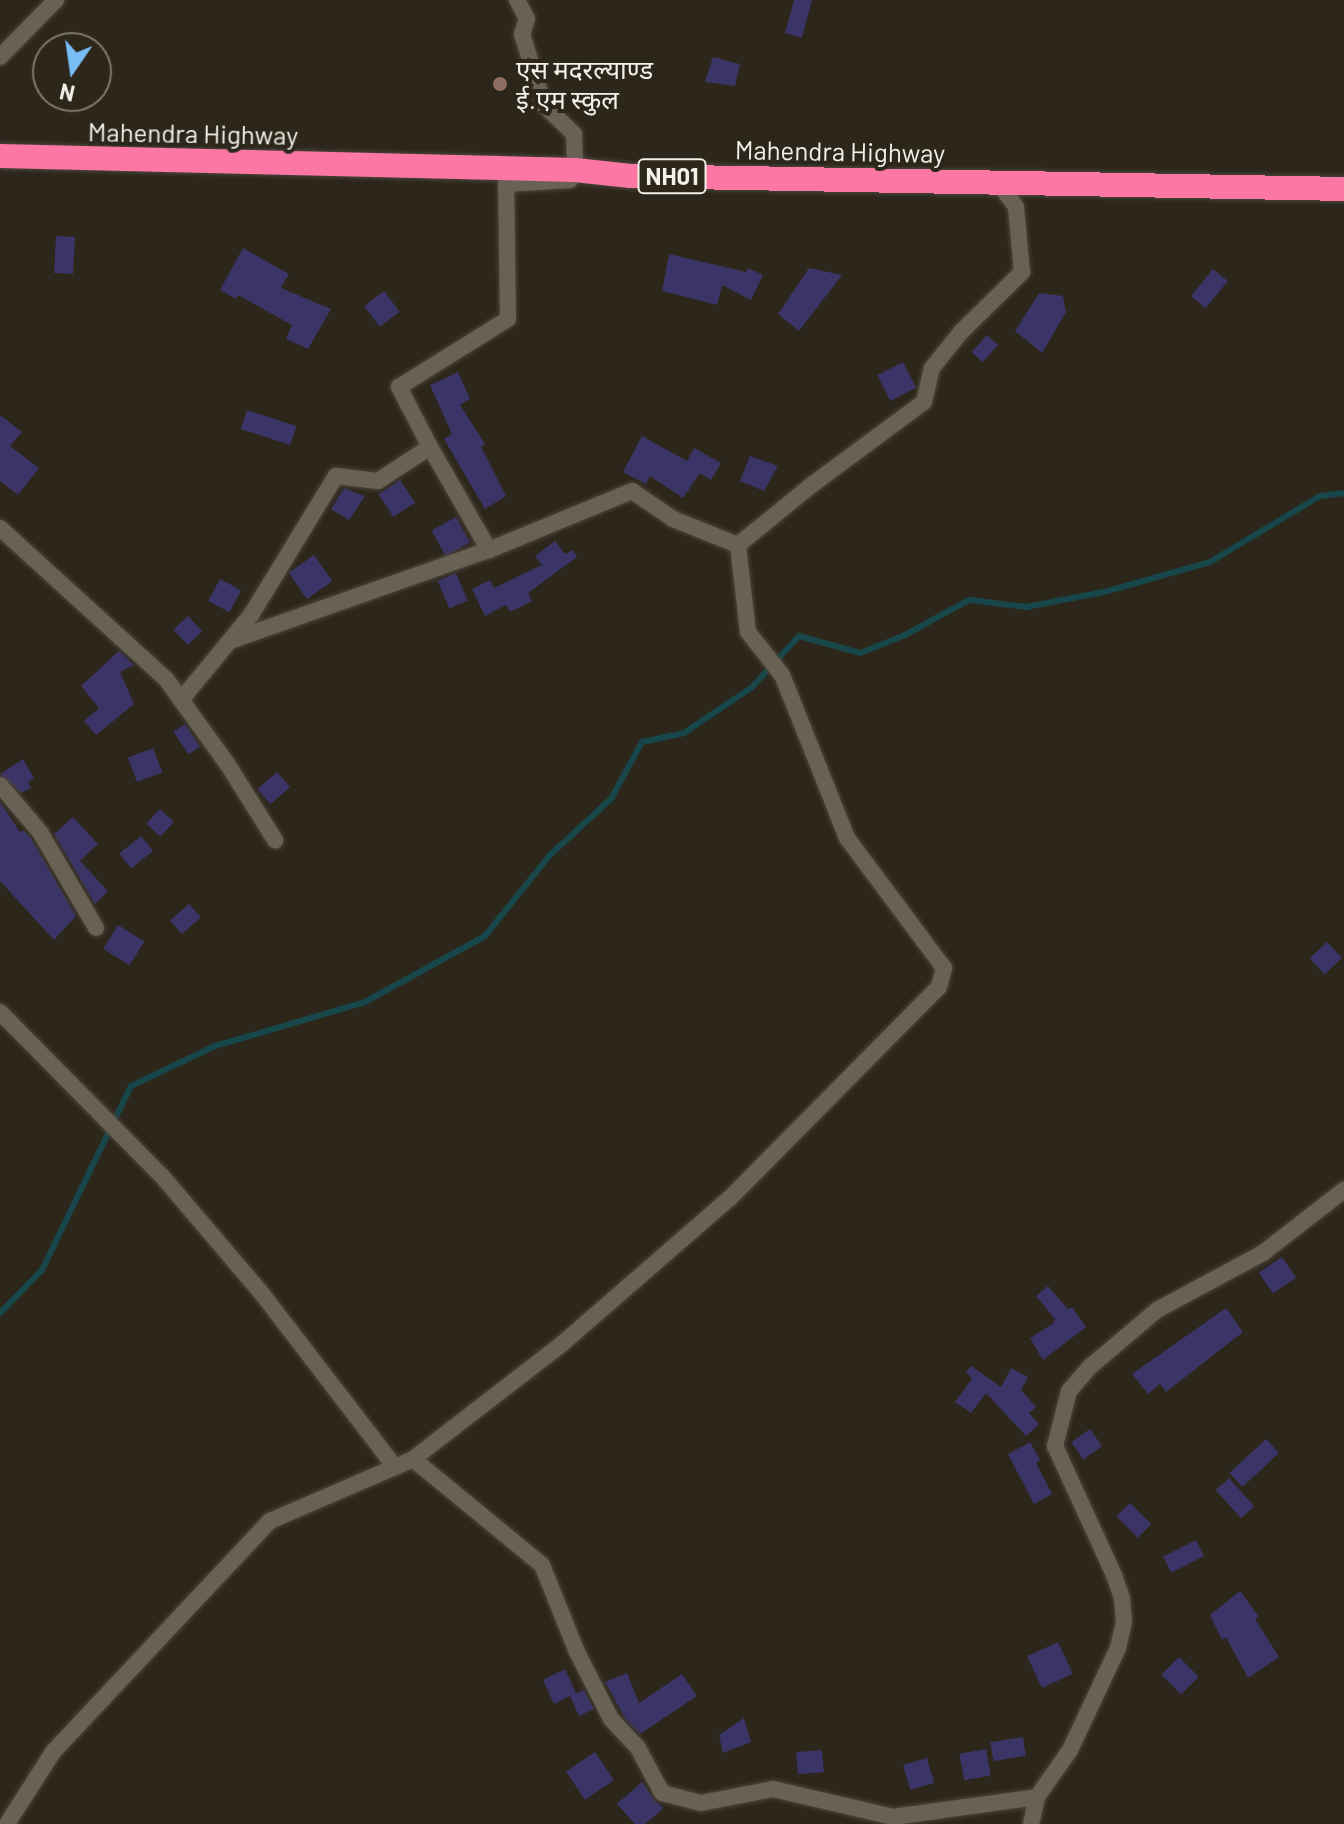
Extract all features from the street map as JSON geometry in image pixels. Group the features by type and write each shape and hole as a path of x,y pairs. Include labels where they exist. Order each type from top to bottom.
{"highway":[{"name":"Mahendra Highway","path":"0,156 575,170 631,176 1344,189"}],"street":[{"path":"0,57 56,0"},
{"path":"517,0 527,19 522,34 544,105 574,134 575,170"},
{"path":"489,550 399,387 508,319 506,184 631,176"},
{"path":"738,545 809,487 924,402 932,368 961,332 1022,272 1016,207 997,181"},
{"path":"181,700 251,615 336,476 378,481 430,447"},
{"path":"230,641 489,550 632,491 673,519 738,545"},
{"path":"0,528 166,679 275,840"},
{"path":"7,1824 53,1752 270,1521 413,1459 563,1343 730,1198 939,987 944,968 847,838 782,675 748,632 738,545"},
{"path":"0,785 40,832 96,928"},
{"path":"0,1012 161,1175 263,1295 395,1467"},
{"path":"1031,1824 1037,1797 1070,1750 1118,1648 1124,1622 1122,1598 1114,1575 1055,1446 1069,1391 1091,1366 1157,1310 1263,1253 1344,1190"},
{"path":"413,1459 542,1565 577,1652 611,1719 638,1748 662,1793 701,1803 773,1789 893,1817 1037,1797"}],"building":[{"path":"794,0 812,0 802,38 785,33"},
{"path":"713,57 740,64 735,86 705,82"},
{"path":"56,236 75,237 73,274 54,273"},
{"path":"243,248 289,274 281,288 331,309 308,349 286,339 292,325 238,295 236,299 220,290"},
{"path":"669,254 746,272 748,268 763,275 751,300 722,285 717,305 662,291"},
{"path":"809,268 842,275 799,331 778,314"},
{"path":"1213,269 1228,281 1206,308 1191,296"},
{"path":"384,291 400,312 380,327 364,306"},
{"path":"1039,293 1063,296 1066,312 1042,353 1015,331"},
{"path":"987,335 998,345 983,362 972,352"},
{"path":"903,362 916,388 890,401 877,375"},
{"path":"458,372 470,399 460,405 485,444 481,447 506,496 485,509 444,439 452,434 430,385"},
{"path":"247,410 296,426 290,445 241,429"},
{"path":"0,415 22,432 10,446 39,468 18,495 0,481"},
{"path":"642,436 687,461 694,448 721,463 711,480 700,473 683,498 650,476 646,484 623,472"},
{"path":"750,456 778,466 764,491 740,481"},
{"path":"400,480 415,502 394,517 378,495"},
{"path":"344,488 365,496 349,520 331,509"},
{"path":"456,517 470,542 446,556 432,531"},
{"path":"555,541 565,554 573,550 577,557 528,593 532,601 510,612 506,605 485,616 472,589 490,580 494,588 542,565 535,556"},
{"path":"314,555 332,581 307,599 289,573"},
{"path":"456,573 468,601 449,608 438,581"},
{"path":"220,579 241,590 229,612 208,601"},
{"path":"188,616 202,631 188,645 173,630"},
{"path":"119,651 134,665 120,672 134,704 96,735 84,721 99,708 81,686"},
{"path":"185,724 200,746 188,754 173,732"},
{"path":"153,748 162,772 137,782 128,758"},
{"path":"23,759 34,778 28,782 31,788 21,793 0,774"},
{"path":"277,772 290,787 270,804 257,789"},
{"path":"0,802 20,832 23,830 31,838 76,916 54,940 0,881"},
{"path":"160,809 174,822 160,837 146,824"},
{"path":"73,817 98,844 80,861 108,891 95,904 54,834"},
{"path":"141,836 153,851 131,868 119,854"},
{"path":"189,904 201,918 182,934 170,920"},
{"path":"118,925 144,941 129,965 103,949"},
{"path":"1327,942 1342,958 1324,974 1309,958"},
{"path":"1282,1257 1296,1278 1273,1293 1259,1273"},
{"path":"1048,1286 1068,1309 1072,1307 1086,1327 1043,1360 1030,1338 1054,1323 1055,1319 1036,1296"},
{"path":"1226,1308 1243,1332 1166,1392 1160,1384 1148,1394 1132,1374"},
{"path":"971,1366 1001,1387 1011,1368 1028,1377 1021,1390 1036,1407 1029,1413 1039,1424 1026,1436 986,1393 971,1413 955,1402 972,1379 966,1372"},
{"path":"1090,1429 1102,1446 1083,1459 1071,1442"},
{"path":"1266,1439 1279,1453 1242,1487 1229,1473"},
{"path":"1030,1442 1040,1460 1036,1463 1052,1494 1034,1504 1008,1454"},
{"path":"1229,1478 1254,1506 1241,1518 1216,1490"},
{"path":"1130,1503 1151,1524 1138,1538 1117,1516"},
{"path":"1196,1540 1204,1556 1171,1573 1163,1557"},
{"path":"1240,1591 1259,1617 1255,1619 1279,1657 1248,1678 1226,1637 1222,1640 1210,1615"},
{"path":"1058,1642 1073,1674 1042,1688 1027,1656"},
{"path":"1179,1657 1199,1677 1181,1694 1161,1675"},
{"path":"565,1669 576,1693 572,1695 584,1690 594,1709 579,1716 570,1696 554,1704 543,1680"},
{"path":"627,1673 639,1703 682,1674 697,1696 640,1734 625,1718 605,1682"},
{"path":"744,1718 751,1742 723,1753 719,1735"},
{"path":"1023,1737 1026,1756 993,1761 990,1742"},
{"path":"986,1749 991,1776 964,1780 959,1754"},
{"path":"822,1750 824,1772 798,1774 796,1752"},
{"path":"595,1752 614,1780 585,1800 566,1772"},
{"path":"927,1758 934,1783 910,1790 903,1765"},
{"path":"642,1782 664,1808 645,1824 635,1824 617,1804"}],"waterway":[{"path":"0,1313 42,1270 131,1086 215,1046 365,1002 485,936 550,855 611,799 642,742 684,733 751,688 799,636 860,653 905,635 969,600 1026,607 1104,592 1210,562 1320,496 1344,493"}],"place":[{"name":"एस मदरल्याण्ड ई.एम स्कुल","path":"500,84"}]}
